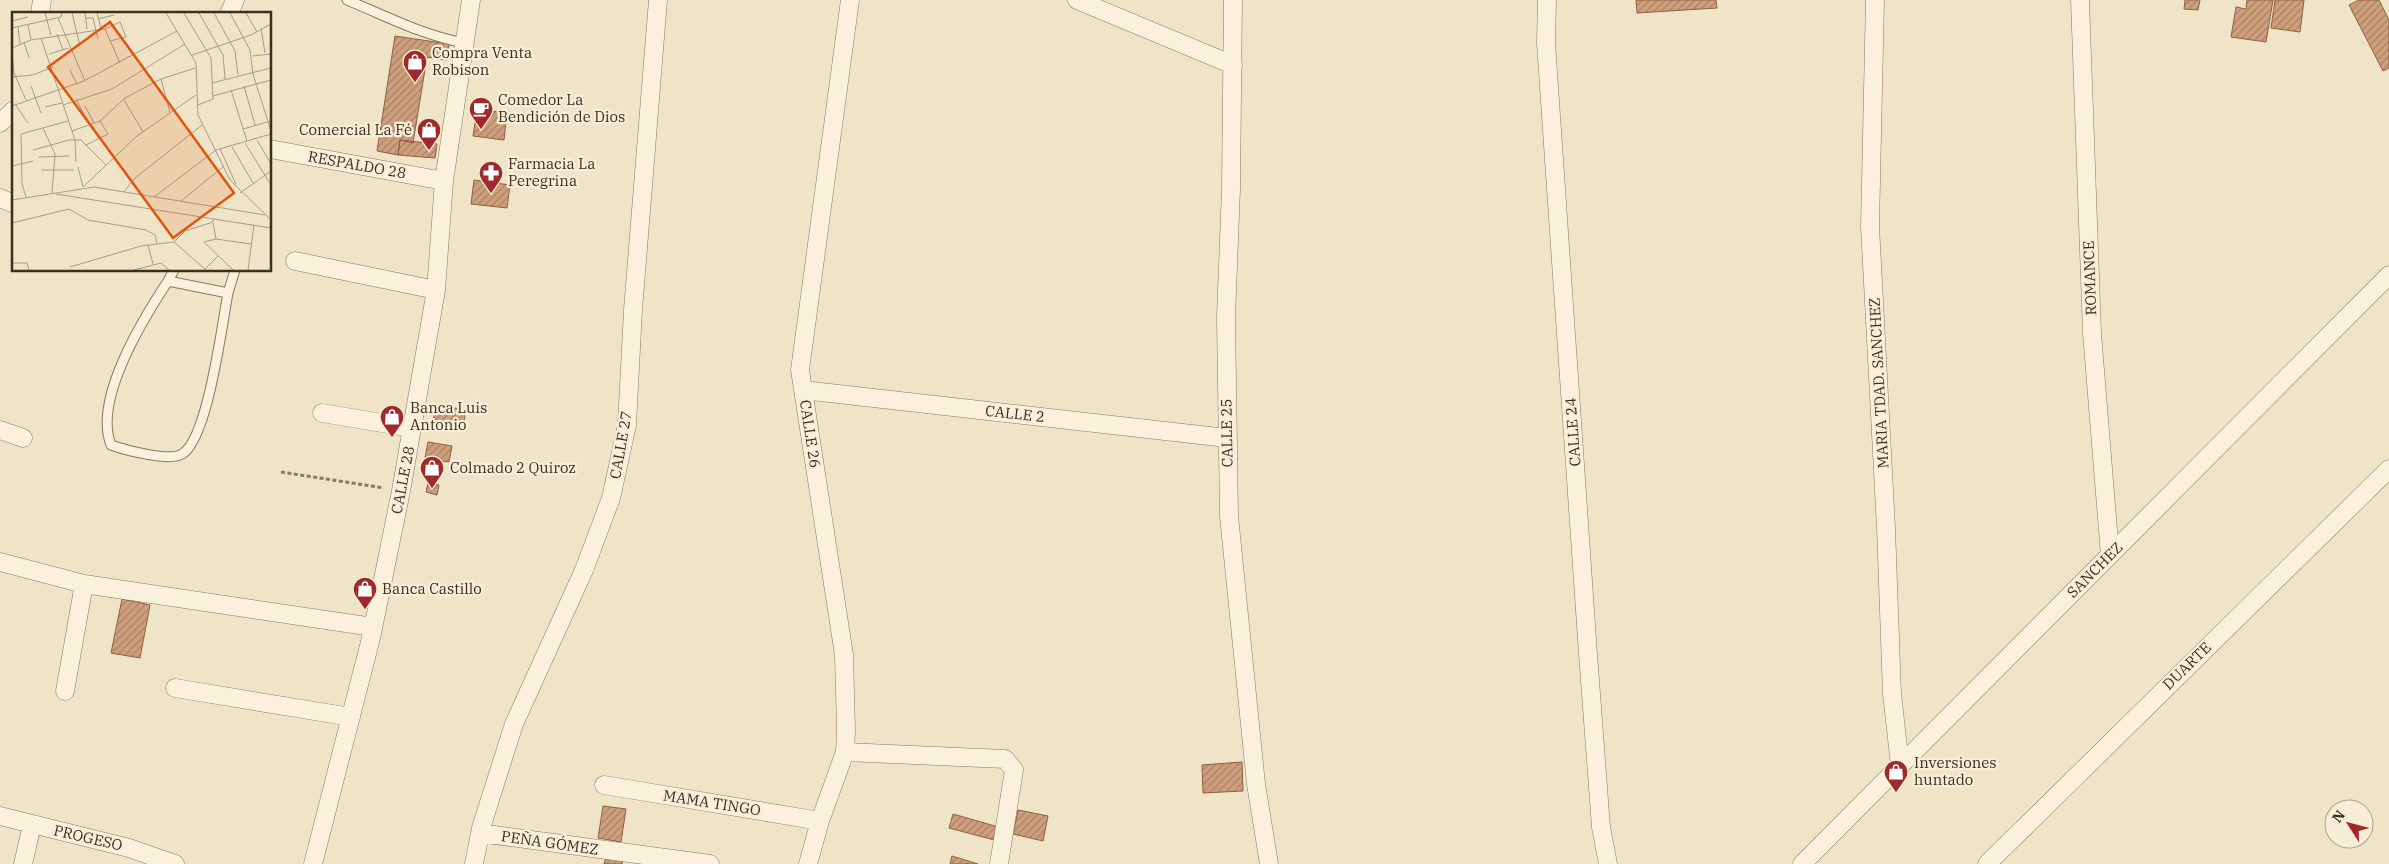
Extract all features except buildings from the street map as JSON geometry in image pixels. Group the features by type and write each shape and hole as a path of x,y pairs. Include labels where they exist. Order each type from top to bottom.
{"street":[{"path":"229,12 234,0"},
{"name":"CALLE 28","path":"313,864 351,717 401,491 436,290 444,180 471,0"},
{"name":"CALLE 27","path":"474,864 480,834 514,724 584,570 611,498 627,425 633,310 658,0"},
{"name":"CALLE 26","path":"808,864 820,821 845,752 844,655 800,370 850,0"},
{"path":"1077,0 1233,65"},
{"name":"CALLE 25","path":"1234,0 1226,318 1229,516 1256,784 1269,864"},
{"name":"CALLE 24","path":"1547,0 1547,62 1589,664 1602,827 1608,864"},
{"name":"MARIA TDAD. SANCHEZ","path":"1875,0 1870,226 1886,528 1892,694 1900,766"},
{"name":"ROMANCE","path":"2080,0 2092,333 2110,555"},
{"path":"0,122 12,112"},
{"name":"RESPALDO 28","path":"271,149 444,180"},
{"path":"0,198 12,203"},
{"path":"295,260 436,290"},
{"name":"SANCHEZ","path":"1802,864 2389,275"},
{"name":"CALLE 2","path":"803,390 1227,438"},
{"path":"322,413 412,428"},
{"path":"0,430 23,438"},
{"name":"DUARTE","path":"1987,864 2389,469"},
{"path":"0,562 84,584 372,627"},
{"path":"65,691 84,584"},
{"path":"175,688 351,717"},
{"path":"845,752 1005,759 1014,770 999,864"},
{"name":"MAMA TINGO","path":"604,785 820,821"},
{"name":"PROGESO","path":"0,816 129,848 174,864"},
{"path":"22,864 32,825"},
{"name":"PEÑA GÓMEZ","path":"480,834 710,864"}],"lane":[{"path":"347,0 415,30 439,38 464,43"},
{"path":"173,271 136,335 121,366 111,397 107,434 111,445 124,450 174,458 184,454 191,445 204,416 228,293 235,271"},
{"path":"168,281 228,293"}],"path":[{"path":"280,472 401,491"}],"place":[{"name":"Compra Venta Robison","path":"415,83"},
{"name":"Comedor La Bendición de Dios","path":"481,130"},
{"name":"Comercial La Fé","path":"429,151"},
{"name":"Farmacia La Peregrina","path":"491,194"},
{"name":"Banca Luis Antonio","path":"392,438"},
{"name":"Colmado 2 Quiroz","path":"432,489"},
{"name":"Banca Castillo","path":"365,610"},
{"name":"Inversiones huntado","path":"1896,793"}]}
